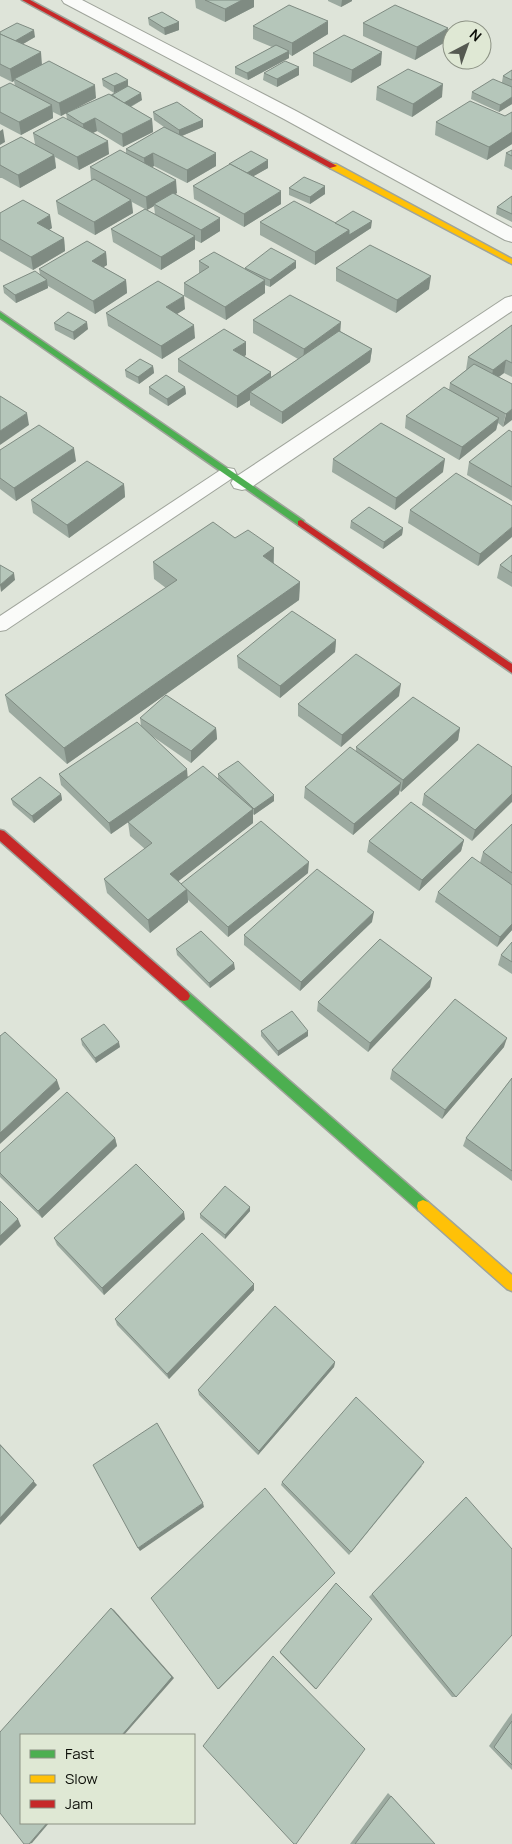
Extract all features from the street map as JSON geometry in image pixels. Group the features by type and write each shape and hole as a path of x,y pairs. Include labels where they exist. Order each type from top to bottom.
{"street":[{"path":"25,0 512,262"},
{"path":"70,0 512,236"},
{"path":"235,478 512,302"},
{"path":"0,314 512,669"},
{"path":"0,834 512,1284"}],"lane":[{"path":"0,625 235,478"}],"building":[{"path":"205,0 242,0 225,9"},
{"path":"289,5 328,21 292,43 253,26"},
{"path":"395,5 442,25 442,32 417,47 363,23"},
{"path":"162,12 179,22 164,28 148,18"},
{"path":"17,23 34,30 15,41 0,34 0,32"},
{"path":"0,34 41,52 10,69 0,64"},
{"path":"344,35 382,52 352,70 313,53"},
{"path":"276,45 289,51 247,73 235,67"},
{"path":"49,61 95,85 59,103 14,79"},
{"path":"285,61 299,67 277,79 264,73"},
{"path":"408,69 443,84 413,104 377,87"},
{"path":"512,70 512,80 503,76"},
{"path":"116,73 128,80 114,86 102,79"},
{"path":"493,79 512,87 512,97 500,105 472,92"},
{"path":"10,83 52,105 19,122 0,112 0,88"},
{"path":"128,86 141,93 124,103 112,95"},
{"path":"109,94 152,119 122,134 95,118 83,124 66,113"},
{"path":"470,101 505,116 512,112 512,132 489,147 436,122"},
{"path":"177,102 203,120 179,130 153,112"},
{"path":"63,117 108,141 77,157 33,133"},
{"path":"164,127 216,153 187,170 153,153 144,158 126,149"},
{"path":"21,137 54,155 18,175 0,165 0,148"},
{"path":"120,150 176,180 146,197 90,167"},
{"path":"512,150 512,156 506,153"},
{"path":"251,151 268,160 247,173 229,164"},
{"path":"230,164 281,191 244,214 193,186"},
{"path":"304,177 325,186 310,197 289,188"},
{"path":"94,179 131,200 94,222 56,201"},
{"path":"173,193 220,218 201,230 154,204"},
{"path":"512,196 512,214 497,207"},
{"path":"23,200 50,215 37,223 64,238 31,257 0,239 0,213"},
{"path":"294,201 349,230 315,252 260,222"},
{"path":"145,209 195,236 161,257 111,229"},
{"path":"353,211 372,221 349,235 349,230 335,223"},
{"path":"87,241 106,252 92,261 126,280 93,301 39,269"},
{"path":"370,245 431,276 397,300 336,268"},
{"path":"271,248 296,261 270,280 245,268"},
{"path":"214,252 265,280 225,307 184,283 209,267 199,261"},
{"path":"35,271 47,280 15,295 3,286"},
{"path":"158,281 184,296 166,307 194,325 161,346 106,313"},
{"path":"290,295 341,322 304,349 253,320"},
{"path":"68,312 87,322 73,332 54,323"},
{"path":"512,325 512,363 506,360 493,370 468,357"},
{"path":"224,329 246,342 233,350 271,372 237,396 178,359"},
{"path":"339,331 372,349 282,412 250,392"},
{"path":"140,359 153,366 138,377 125,370"},
{"path":"474,364 512,384 512,409 506,414 450,383"},
{"path":"166,375 185,387 167,399 149,387"},
{"path":"444,387 499,418 462,447 406,416"},
{"path":"0,396 27,413 0,431"},
{"path":"381,423 445,459 396,498 333,459"},
{"path":"39,425 74,448 14,488 0,478 0,450"},
{"path":"509,430 512,432 512,487 469,462"},
{"path":"87,461 124,484 67,525 31,500"},
{"path":"456,473 512,506 512,527 480,554 410,510"},
{"path":"369,507 403,528 384,542 351,521"},
{"path":"213,522 235,538 248,530 274,548 263,556 300,582 64,748 5,695 177,580 153,562"},
{"path":"512,555 512,573 500,565"},
{"path":"0,565 14,573 0,585"},
{"path":"292,611 336,640 280,686 237,656"},
{"path":"356,654 401,684 342,735 298,704"},
{"path":"166,695 216,728 191,751 140,718"},
{"path":"413,697 460,728 403,780 356,747"},
{"path":"137,722 187,769 109,823 59,774"},
{"path":"478,744 512,767 512,794 475,830 424,794"},
{"path":"350,747 401,783 354,824 305,787"},
{"path":"238,761 274,795 254,809 218,774"},
{"path":"203,766 253,809 170,874 187,889 148,920 104,879 152,843 128,822"},
{"path":"40,777 61,794 32,816 11,799"},
{"path":"411,802 464,840 422,880 369,841"},
{"path":"261,821 309,862 228,927 181,884"},
{"path":"512,824 512,873 483,852"},
{"path":"472,857 512,885 512,924 500,937 438,892"},
{"path":"317,869 374,912 301,982 244,935"},
{"path":"201,931 234,963 209,983 176,949"},
{"path":"380,939 432,978 370,1043 318,1002"},
{"path":"512,942 512,962 501,955"},
{"path":"455,999 507,1038 445,1110 392,1070"},
{"path":"292,1011 308,1031 278,1051 261,1031"},
{"path":"104,1024 119,1042 95,1058 81,1039"},
{"path":"5,1032 57,1080 0,1133 0,1036"},
{"path":"512,1078 512,1171 466,1138"},
{"path":"67,1092 115,1138 38,1211 0,1173 0,1153"},
{"path":"136,1164 184,1212 102,1288 54,1238"},
{"path":"225,1186 250,1207 225,1235 200,1214"},
{"path":"0,1201 18,1219 0,1236"},
{"path":"202,1233 254,1284 167,1374 115,1319"},
{"path":"275,1306 335,1362 259,1451 198,1390"},
{"path":"356,1397 424,1462 351,1552 282,1482"},
{"path":"157,1423 203,1503 138,1548 93,1465"},
{"path":"0,1445 34,1481 0,1518"},
{"path":"265,1488 335,1573 218,1689 151,1598"},
{"path":"466,1497 512,1549 512,1635 456,1697 372,1594"},
{"path":"336,1583 372,1619 316,1689 280,1652"},
{"path":"111,1608 172,1677 123,1734 20,1734 20,1824 46,1824 29,1844 24,1844 0,1813 0,1732"},
{"path":"273,1656 365,1749 296,1844 203,1746"},
{"path":"512,1721 512,1765 494,1747"},
{"path":"391,1796 435,1844 355,1844"}],"traffic: fast":[{"path":"0,314 301,523"},
{"path":"184,996 423,1206"}],"traffic: slow":[{"path":"333,166 512,262"},
{"path":"423,1206 512,1284"}],"traffic: jam":[{"path":"25,0 333,166"},
{"path":"301,523 512,669"},
{"path":"0,834 184,996"}]}
